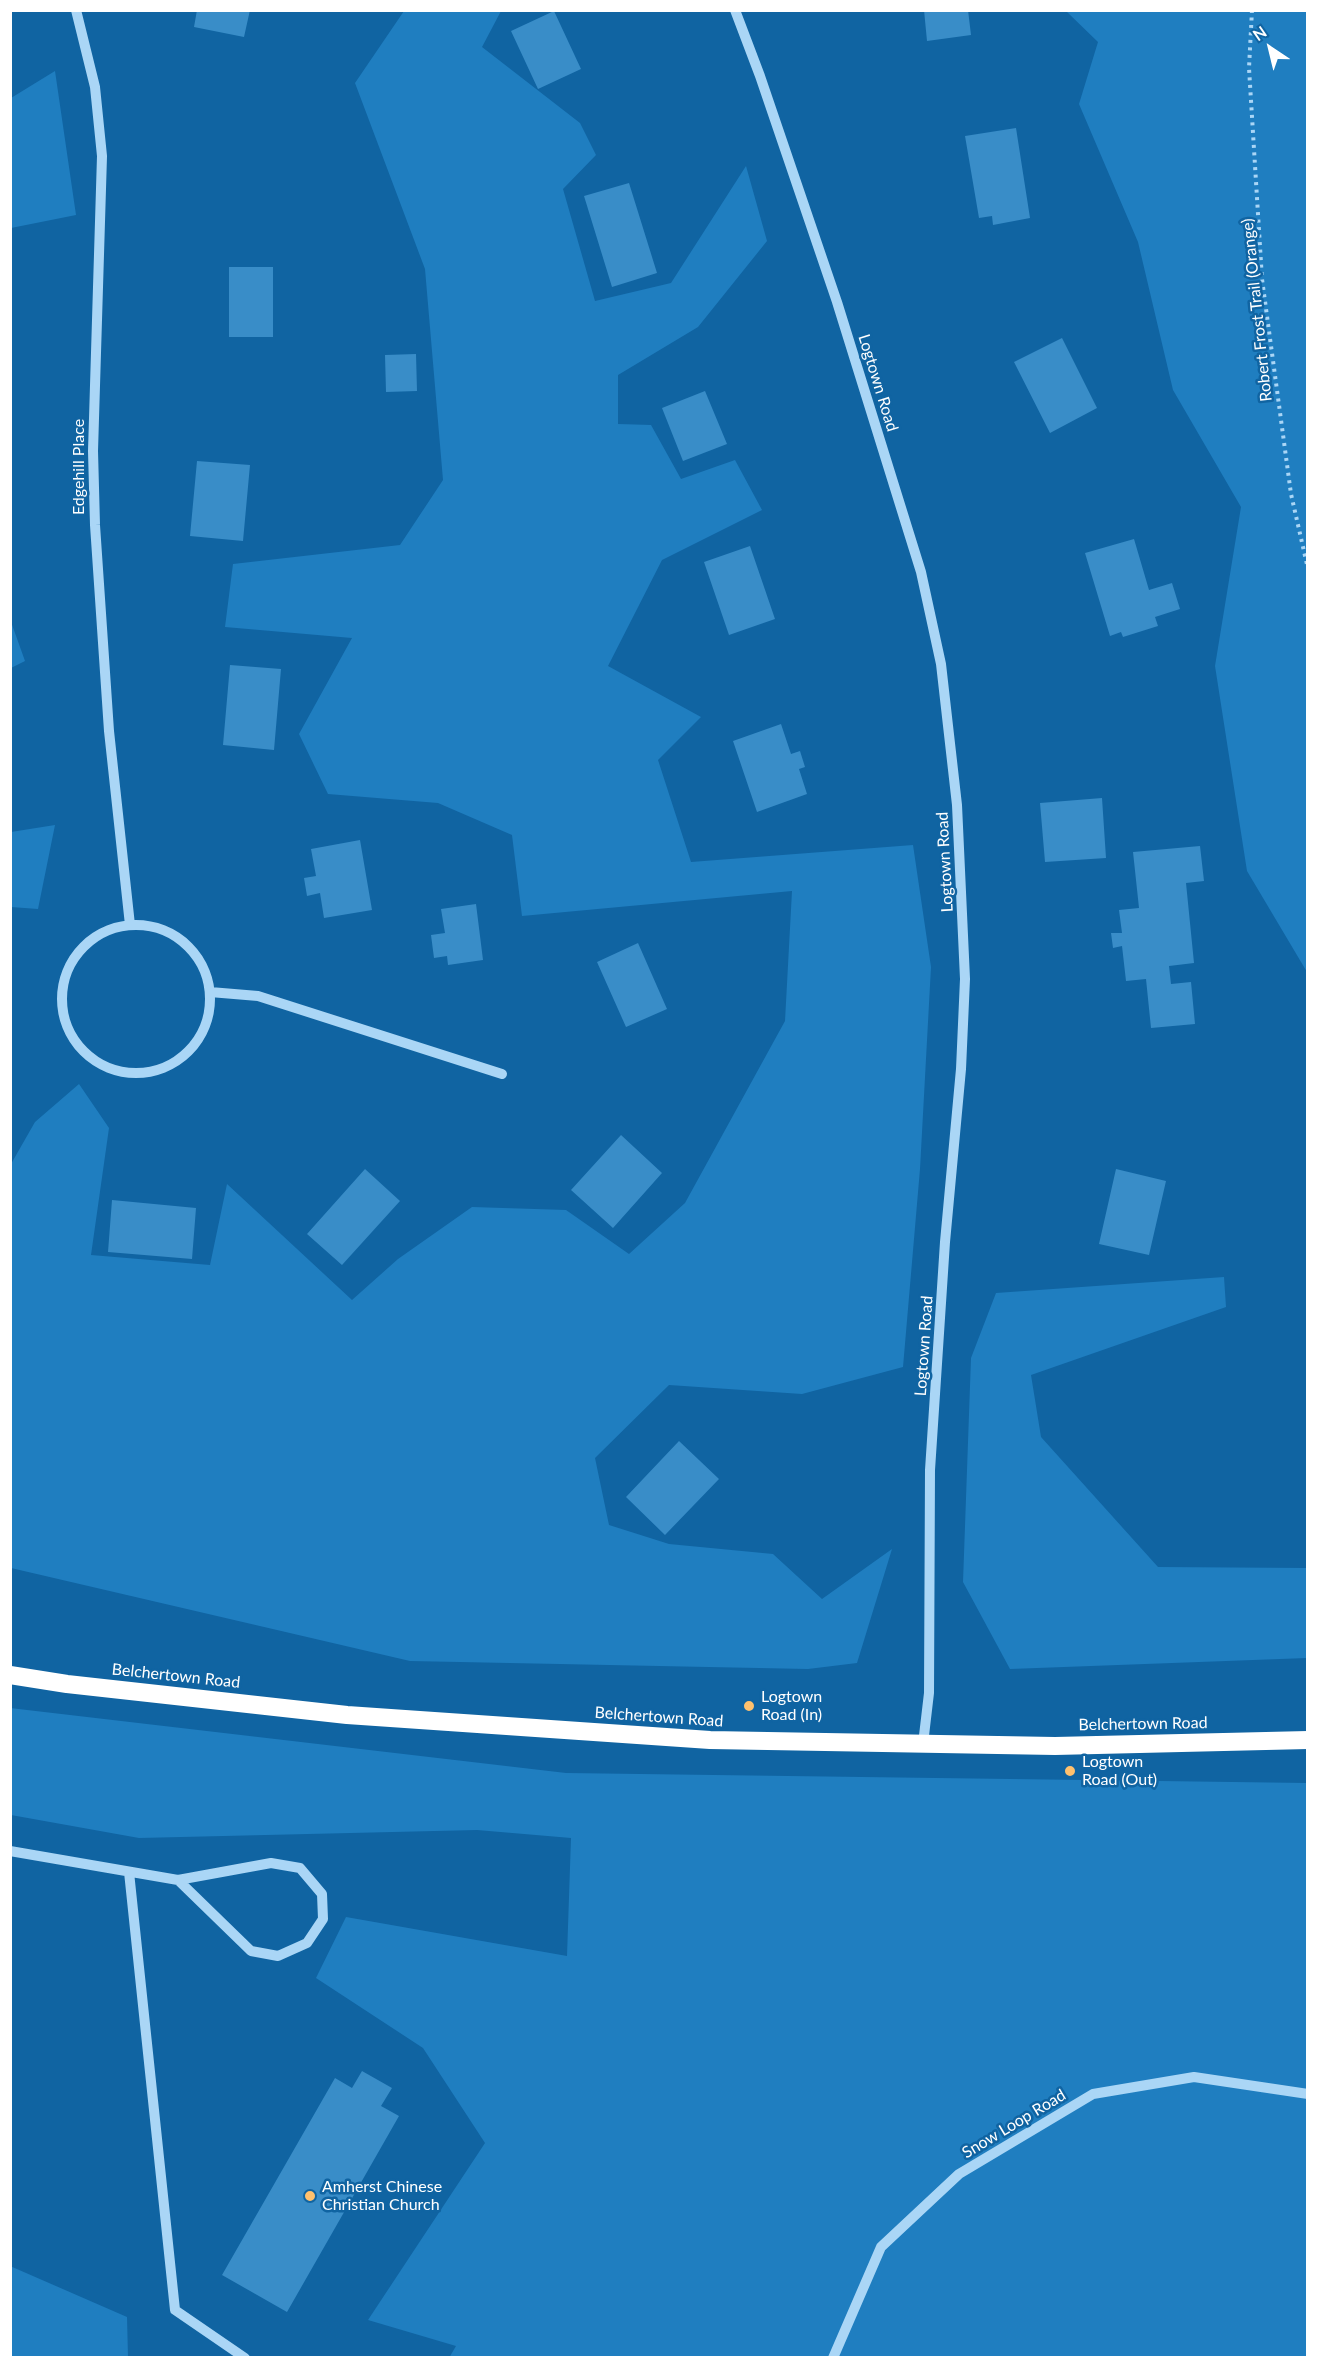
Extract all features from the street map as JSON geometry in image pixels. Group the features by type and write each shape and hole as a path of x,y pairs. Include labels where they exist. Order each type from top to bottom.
{"highway":[{"name":"Belchertown Road","path":"10,1675 67,1684 359,1716 710,1740 1055,1746 1308,1740"}],"street":[{"name":"Edgehill Place","path":"76,10 95,87 102,156 93,452 95,525 109,731 130,925"},
{"name":"Logtown Road","path":"735,10 760,76 837,302 921,572 941,664 957,806 965,979 961,1069 945,1242 930,1470 929,1693 923,1744"},
{"path":"130,925 160,929 187,946 205,971 210,992 209,1013 202,1033 190,1050 164,1069 142,1074 122,1072 102,1066 84,1054 71,1036 63,1017 61,995 65,975 75,956 90,940 108,930 130,925"},
{"path":"210,992 258,996 502,1074"},
{"path":"10,1851 178,1880 271,1863 300,1868 322,1894 323,1919 307,1943 278,1956 251,1951 178,1880"},
{"path":"129,1872 175,2310 245,2358"},
{"name":"Snow Loop Road","path":"833,2358 881,2247 959,2174 1093,2094 1194,2077 1308,2094"}],"path":[{"name":"Robert Frost Trail (Orange)","path":"1252,10 1249,68 1262,279 1291,494 1308,568"}],"shaded area":[{"path":"404,11 501,11 482,47 580,123 596,155 563,189 595,301 671,283 746,166 767,241 698,327 618,375 618,424 651,425 681,479 735,460 762,510 662,560 608,666 701,717 658,760 691,862 913,845 931,967 920,1169 903,1367 802,1394 669,1385 595,1458 609,1525 669,1544 773,1554 822,1599 892,1549 857,1663 808,1669 410,1661 11,1568 11,1164 35,1122 79,1084 109,1128 91,1255 210,1265 227,1184 352,1300 398,1259 472,1207 566,1210 629,1254 685,1203 785,1021 792,891 522,916 512,835 438,803 328,794 299,734 352,638 225,627 233,564 400,545 443,480 425,269 355,83"},
{"path":"1066,11 1307,11 1307,972 1247,871 1215,666 1241,507 1173,390 1138,242 1079,104 1098,42"},
{"path":"55,71 76,215 11,228 11,98"},
{"path":"10,619 25,661 11,668 10,668"},
{"path":"55,825 38,909 11,907 11,832"},
{"path":"1224,1277 1226,1307 1031,1375 1041,1437 1158,1567 1307,1568 1307,1658 1010,1669 963,1582 971,1358 996,1293"},
{"path":"10,1708 566,1773 1307,1783 1307,2357 449,2358 456,2346 368,2320 485,2143 423,2048 316,1978 346,1917 567,1956 571,1838 477,1830 139,1838 11,1815"},
{"path":"10,2266 127,2317 128,2357 11,2357"}],"building":[{"path":"197,10 250,10 244,37 194,27"},
{"path":"924,10 968,10 971,35 927,41"},
{"path":"554,11 581,69 538,89 511,31"},
{"path":"1016,128 1030,218 993,225 992,216 979,218 965,136"},
{"path":"629,183 657,273 612,287 584,196"},
{"path":"229,267 273,267 273,337 229,337"},
{"path":"1062,338 1097,408 1050,433 1014,362"},
{"path":"416,354 417,391 386,392 385,355"},
{"path":"705,391 727,444 683,461 662,408"},
{"path":"197,461 250,465 243,541 190,536"},
{"path":"1134,539 1149,590 1172,583 1180,609 1155,617 1158,626 1123,637 1121,632 1110,636 1085,553"},
{"path":"750,546 775,619 729,635 704,562"},
{"path":"230,665 281,669 274,750 223,745"},
{"path":"781,724 791,754 800,751 805,767 799,769 807,794 757,812 733,741"},
{"path":"1102,798 1106,858 1045,862 1040,803"},
{"path":"360,840 372,910 324,918 320,893 307,896 304,878 316,876 311,849"},
{"path":"1200,846 1204,881 1186,883 1194,963 1169,966 1171,984 1191,982 1195,1024 1151,1028 1146,979 1126,981 1122,946 1113,948 1111,933 1122,933 1119,910 1139,908 1133,852"},
{"path":"476,904 483,960 448,965 447,956 434,958 431,935 445,933 441,909"},
{"path":"638,943 667,1009 626,1027 597,962"},
{"path":"621,1135 662,1173 613,1228 571,1190"},
{"path":"365,1169 400,1201 342,1265 307,1234"},
{"path":"1116,1169 1166,1181 1149,1255 1099,1244"},
{"path":"112,1200 196,1208 192,1259 108,1252"},
{"path":"679,1441 719,1479 665,1535 626,1497"},
{"name":"Amherst Chinese Christian Church","path":"362,2071 392,2088 381,2106 399,2116 287,2312 222,2275 335,2078 352,2088"}],"place":[{"name":"Logtown Road (In)","path":"749,1706"},
{"name":"Logtown Road (Out)","path":"1070,1771"},
{"name":"Amherst Chinese Christian Church","path":"310,2196"}]}
